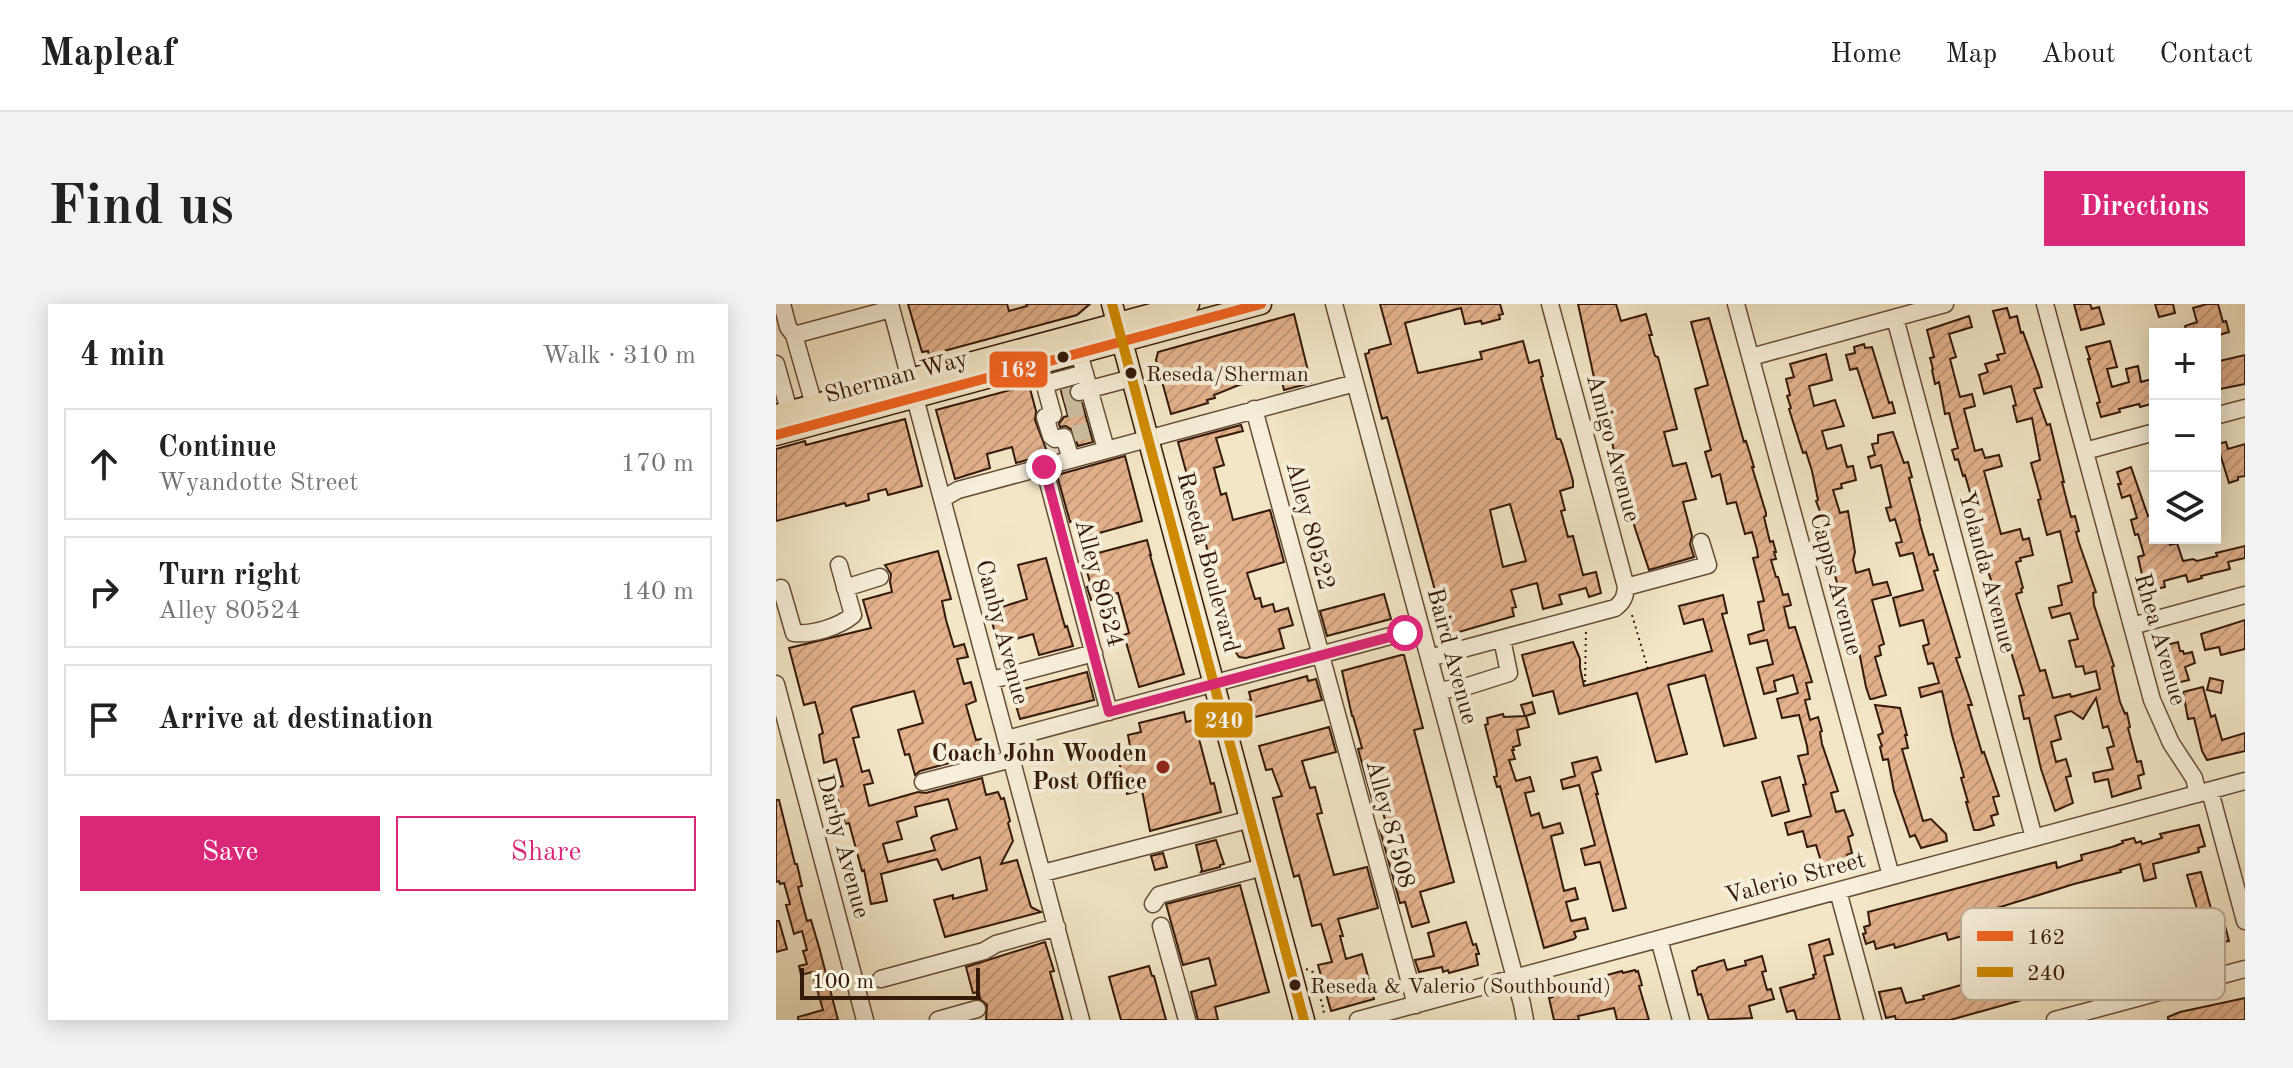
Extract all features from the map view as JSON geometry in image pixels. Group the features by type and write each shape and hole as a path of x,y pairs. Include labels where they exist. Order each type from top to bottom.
{"main road":[{"name":"Sherman Way","path":"776,435 1117,323 1189,304"},
{"name":"Sherman Way","path":"782,413 913,389 1066,396 1082,363 1117,323 1261,304"},
{"name":"Reseda Boulevard","path":"1117,323 1304,1020"}],"street":[{"path":"782,304 814,405"},
{"name":"Baird Avenue","path":"1334,304 1525,1020"},
{"name":"Amigo Avenue","path":"1550,304 1627,602"},
{"name":"Capps Avenue","path":"1736,304 1891,876"},
{"path":"1751,357 1945,304"},
{"name":"Rhea Avenue","path":"2045,304 2158,717 2171,743 2204,792 2245,921"},
{"path":"794,335 854,311 890,306"},
{"name":"Canby Avenue","path":"890,306 1081,1020"},
{"name":"Yolanda Avenue","path":"1895,318 2034,838"},
{"path":"1082,363 1066,396 1045,417 1051,436 1055,439 1084,441 1147,434 1355,383"},
{"path":"776,364 782,413"},
{"path":"1066,396 1132,378"},
{"path":"1066,396 1084,441"},
{"path":"2221,414 2245,408"},
{"name":"Alley 80522","path":"1254,409 1321,655"},
{"path":"2085,451 2149,434"},
{"path":"942,499 958,490 1044,467 1084,441"},
{"name":"Alley 80524","path":"1044,467 1109,712"},
{"path":"1429,658 1615,608 1708,565 1701,542"},
{"path":"781,588 794,633 803,634 844,623 853,615 839,565"},
{"path":"845,588 880,577"},
{"path":"2132,626 2245,595"},
{"path":"1007,739 1420,628"},
{"path":"1438,691 1468,686 1509,673 1502,639"},
{"path":"992,680 1094,653"},
{"name":"Alley 87508","path":"1321,655 1410,1011"},
{"name":"Darby Avenue","path":"776,684 865,1020"},
{"path":"923,782 1012,759"},
{"name":"Valerio Street","path":"1358,1020 1410,1011 1515,978 2245,781"},
{"path":"1043,873 1251,819"},
{"path":"1153,904 1159,895 1263,867"},
{"path":"1838,891 1873,1020"},
{"path":"1161,926 1187,1020"},
{"path":"881,979 1057,927"},
{"path":"1659,939 1681,1020"},
{"path":"2225,974 2245,969"},
{"path":"2055,1020 2130,1000"},
{"path":"938,1020 977,1009"}],"path":[{"path":"1627,602 1648,669"},
{"path":"1585,682 1586,628"}],"building":[{"path":"908,304 1007,304 1009,311 1026,304 1090,304 1077,315 929,355 928,351 922,352"},
{"path":"1380,304 1500,304 1503,314 1499,315 1500,319 1482,324 1481,321 1465,324 1461,308 1405,323 1418,373 1482,359 1480,352 1523,341 1529,363 1539,360 1557,439 1562,443 1573,481 1573,487 1560,491 1565,510 1561,511 1568,537 1573,536 1583,575 1596,572 1601,593 1589,597 1586,588 1559,595 1562,604 1543,609 1537,583 1511,590 1516,607 1512,608 1514,616 1445,636 1387,417 1382,419 1365,354 1391,344","holes":["1510,504 1526,561 1503,567 1490,510"]},
{"path":"1578,304 1616,304 1621,321 1646,314 1652,335 1649,335 1677,429 1664,432 1673,466 1686,463 1696,499 1683,502 1694,557 1649,570 1633,522 1604,404 1600,405"},
{"path":"2074,304 2090,304 2092,309 2099,307 2104,324 2081,330"},
{"path":"2155,304 2173,304 2175,313 2159,317"},
{"path":"2218,304 2229,332 2221,334 2221,328 2186,328 2197,322 2193,308"},
{"path":"2007,308 2010,318 2017,316 2039,376 2042,387 2034,389 2047,425 2050,424 2071,517 2075,516 2079,543 2096,592 2093,593 2094,605 2114,666 2120,702 2127,713 2137,762 2141,761 2144,774 2138,776 2141,788 2112,797 2108,779 2095,782 2093,773 2113,769 2107,748 2114,746 2108,726 2103,728 2096,698 2083,719 2071,711 2055,716 2061,739 2051,742 2056,762 2066,759 2071,776 2066,777 2073,803 2055,811 2029,718 2024,719 2019,696 2024,695 1997,591 1980,555 1970,512 1975,510 1965,475 1952,450 1958,448 1949,413 1945,414 1939,382 1935,384 1930,358 1934,357 1927,330 1969,316 1972,327 1949,334 1956,357 1950,359 1960,397 1972,394 1975,406 1964,409 1975,451 1982,449 1985,458 1999,455 2002,466 1984,471 2001,534 2020,529 2023,540 2029,538 2033,555 2016,562 2023,588 2016,594 2040,671 2045,670 2053,698 2070,694 2071,697 2100,689 2096,671 2085,674 2083,666 2076,667 2069,641 2078,639 2070,613 2052,618 2049,608 2062,605 2058,586 2072,582 2060,531 2047,535 2038,500 2041,499 2031,463 2040,460 2032,418 2017,422 2011,386 1984,394 1979,375 1988,372 1985,364 1999,360 1997,355 2005,353 1993,311"},
{"path":"1294,314 1311,383 1284,390 1280,374 1239,385 1214,395 1215,398 1207,400 1208,403 1171,414 1156,360 1158,352"},
{"path":"1709,318 1754,467 1770,542 1773,541 1776,552 1776,559 1771,560 1783,595 1788,594 1791,605 1784,607 1789,628 1795,627 1812,682 1806,683 1810,699 1805,700 1810,720 1818,717 1822,744 1838,791 1831,793 1836,812 1844,810 1853,835 1848,837 1852,853 1847,855 1848,865 1833,869 1832,865 1823,868 1816,845 1807,847 1803,831 1788,835 1785,823 1811,816 1798,756 1808,754 1807,746 1799,715 1782,718 1777,699 1798,693 1793,675 1774,681 1776,691 1764,694 1757,668 1773,664 1767,640 1750,644 1748,635 1764,630 1758,602 1764,601 1753,558 1758,557 1757,550 1752,532 1745,534 1736,502 1727,504 1720,474 1712,477 1705,452 1711,450 1695,389 1708,385 1691,322"},
{"path":"2110,341 2117,367 2107,369 2112,387 2129,382 2126,369 2138,366 2141,382 2149,380 2149,405 2119,409 2120,412 2101,417 2086,347"},
{"path":"1864,344 1865,348 1872,347 1895,413 1873,418 1857,368 1850,370 1846,355 1855,353 1854,347"},
{"path":"1826,354 1832,380 1809,386 1814,406 1835,400 1844,426 1822,431 1827,449 1841,445 1847,467 1853,466 1856,480 1833,490 1840,513 1848,511 1856,573 1869,569 1873,585 1887,582 1891,595 1872,600 1884,644 1879,646 1881,655 1875,657 1886,695 1872,699 1866,687 1856,636 1845,606 1841,607 1828,551 1832,549 1816,501 1812,471 1806,452 1803,453 1787,396 1790,395 1786,379 1794,377 1790,364"},
{"path":"2245,355 2245,384 2221,389 2221,361"},
{"path":"1029,385 1036,411 1035,420 1048,454 1016,463 1012,447 987,454 990,468 955,479 936,410"},
{"path":"1069,389 1071,399 1082,403 1093,442 1078,446 1072,430 1066,426 1060,427 1064,417 1068,416 1061,391"},
{"path":"905,419 922,486 888,495 886,489 868,494 869,500 776,521 776,449 805,441 806,445"},
{"path":"1241,425 1243,431 1216,438 1224,465 1214,468 1221,495 1226,493 1233,520 1270,510 1284,562 1247,573 1255,599 1260,598 1262,607 1273,604 1275,612 1288,608 1293,625 1279,629 1284,648 1246,658 1239,657 1235,651 1178,442"},
{"path":"1893,432 1904,463 1908,462 1919,520 1929,555 1933,554 1938,570 1934,571 1960,657 1956,658 1972,705 1968,705 1999,796 1993,797 1998,814 1991,816 1994,825 1979,830 1974,830 1966,802 1961,778 1964,777 1942,691 1921,697 1919,688 1939,683 1933,663 1928,664 1923,646 1929,644 1923,620 1900,626 1893,598 1923,590 1913,553 1900,556 1896,543 1902,542 1895,519 1890,521 1886,508 1891,507 1881,465 1871,468 1868,457 1875,455 1872,444 1878,443 1878,435"},
{"path":"2226,442 2228,449 2245,444 2245,476 2229,483 2221,457 2221,443"},
{"path":"1125,456 1142,521 1078,539 1057,475"},
{"path":"2131,467 2149,516 2149,544 2177,544 2183,561 2197,561 2245,546 2245,558 2228,562 2230,569 2188,582 2186,575 2164,581 2165,587 2149,591 2138,557 2144,555 2131,520 2137,518 2130,495 2122,498 2117,472"},
{"path":"1147,540 1184,674 1139,687 1124,635 1129,633 1118,593 1091,600 1087,587 1091,586 1083,557"},
{"path":"938,551 951,599 942,601 946,620 954,647 964,644 968,657 957,659 964,684 971,682 976,701 966,705 976,740 981,739 986,753 915,775 898,730 923,723 914,691 853,707 859,737 853,738 862,772 869,770 873,783 864,785 869,806 982,778 986,795 998,792 1001,799 1004,798 1010,821 1013,841 1001,864 1017,860 1031,907 1041,912 945,937 934,900 953,895 953,899 987,890 980,857 942,870 937,859 881,874 887,901 871,904 849,823 845,824 832,789 843,786 836,759 824,763 819,735 823,733 815,702 804,705 789,648 871,628 863,600 892,592 891,574 885,565","holes":["948,799 957,829 933,836 935,850 888,862 883,844 902,839 897,822 917,816 915,807"]},
{"path":"1046,558 1073,646 1039,655 1033,634 998,644 989,611 1027,599 1018,565"},
{"path":"1384,594 1391,619 1327,636 1320,611"},
{"path":"1723,595 1727,613 1722,614 1756,738 1724,746 1705,675 1668,685 1687,754 1656,762 1637,693 1559,714 1553,691 1533,696 1522,655 1573,642 1580,659 1584,686 1712,651 1703,619 1684,624 1679,606"},
{"path":"2245,620 2245,649 2221,655 2219,647 2205,650 2201,634"},
{"path":"2178,642 2184,654 2192,652 2195,663 2185,667 2189,680 2176,683 2163,646"},
{"path":"1404,655 1423,728 1414,730 1454,882 1420,892 1429,922 1412,927 1405,902 1400,903 1380,830 1387,828 1382,808 1375,810 1358,749 1362,748 1342,671"},
{"path":"1087,672 1094,700 1020,719 1012,692"},
{"path":"1307,676 1308,681 1316,679 1322,700 1255,717 1253,709 1249,710 1246,701 1251,700 1249,692"},
{"path":"2210,678 2223,681 2221,693 2207,690"},
{"path":"2203,687 2211,717 2215,715 2222,740 2245,733 2245,751 2207,760 2194,718 2188,719 2183,692"},
{"path":"1532,702 1535,713 1526,716 1529,727 1517,730 1520,745 1513,747 1515,759 1509,760 1516,781 1530,777 1534,791 1525,793 1531,816 1539,813 1543,828 1560,823 1563,833 1551,836 1564,891 1575,888 1578,899 1566,902 1571,921 1585,918 1588,929 1574,932 1574,939 1544,948 1500,786 1497,787 1494,777 1497,776 1496,769 1485,725 1488,724 1487,718 1503,714 1504,717 1525,716 1521,705"},
{"path":"1875,705 1900,708 1908,748 1902,749 1923,821 1931,819 1946,834 1947,841 1921,848 1915,835 1910,837 1894,791 1888,759 1883,760 1878,735 1883,733"},
{"name":"Coach John Wooden Post Office","path":"1184,712 1186,722 1194,720 1221,812 1150,831 1142,790 1127,794 1116,750 1130,746 1128,735 1141,732 1139,723"},
{"path":"1329,727 1336,752 1302,761 1310,788 1315,787 1322,813 1317,814 1334,875 1367,867 1378,908 1338,919 1346,959 1362,954 1374,999 1331,1011 1318,965 1332,962 1321,924 1312,926 1299,875 1294,877 1273,798 1282,796 1272,769 1266,770 1259,746"},
{"path":"1597,757 1601,770 1592,773 1596,794 1626,908 1613,911 1600,862 1585,865 1581,849 1595,845 1579,785 1563,789 1561,780 1575,776 1572,763"},
{"path":"1780,777 1789,811 1772,816 1762,782"},
{"path":"776,800 779,800 797,864 802,886 798,887 807,921 811,920 838,1020 798,1020 798,1017 823,1010 812,972 801,975 799,966 807,964 802,931 794,934 784,883 776,882"},
{"path":"2199,825 2205,846 2198,848 2199,852 2153,864 2156,878 2144,881 2140,864 1997,908 1961,908 1961,936 1948,940 1946,933 1895,948 1894,944 1876,949 1874,941 1866,944 1863,934 1866,933 1864,927 1870,925 1868,912 2056,862 2057,868 2082,860 2081,855 2112,847 2122,841 2134,838 2136,843 2141,841 2142,844 2162,838 2160,834"},
{"path":"1216,840 1224,864 1201,872 1196,845"},
{"path":"1163,853 1167,867 1155,870 1151,856"},
{"path":"2201,872 2211,908 2197,908 2187,875"},
{"path":"1240,885 1269,992 1215,1007 1218,1020 1198,1020 1191,992 1216,985 1209,958 1183,965 1166,904"},
{"path":"776,921 779,921 787,949 776,952"},
{"path":"1466,922 1479,954 1476,954 1478,965 1449,973 1448,970 1443,972 1442,967 1419,972 1415,960 1434,956 1428,933"},
{"path":"1829,939 1833,954 1824,956 1840,1020 1797,1020 1794,1010 1787,1012 1780,988 1814,978 1816,974 1809,945"},
{"path":"1045,942 1063,1020 986,1020 987,1005 980,999 979,992 973,993 966,967"},
{"path":"1762,956 1767,990 1771,989 1774,999 1749,1006 1752,1018 1709,1020 1692,971 1724,960 1727,970 1746,965 1745,961"},
{"path":"1149,966 1166,1020 1121,1020 1109,977"},
{"path":"1635,970 1642,985 1639,986 1649,1020 1617,1020 1614,1008 1578,1016 1579,1020 1554,1020 1549,998 1553,997 1550,985 1565,981 1567,986"},
{"path":"1961,985 1961,1000 2022,1000 1950,1020 1896,1020 1895,1016 1886,1018 1879,992 1901,988 1906,1003 1924,999 1923,996"},
{"path":"2245,998 2245,1020 2168,1020 2168,1017 2180,1012"}],"tunnel":[{"path":"1063,396 1079,392"},
{"path":"1067,411 1083,407"},
{"path":"1073,434 1089,430"}],"transit line":[{"name":"240","path":"1112,304 1304,1020"},
{"name":"162","path":"776,435 1261,304"}],"place":[{"name":"Reseda/Sherman","path":"1131,373"},
{"name":"Coach John Wooden Post Office","path":"1163,767"},
{"name":"Reseda & Valerio (Southbound)","path":"1295,985"}],"route":[{"path":"1044,467 1109,712 1405,633"}]}
